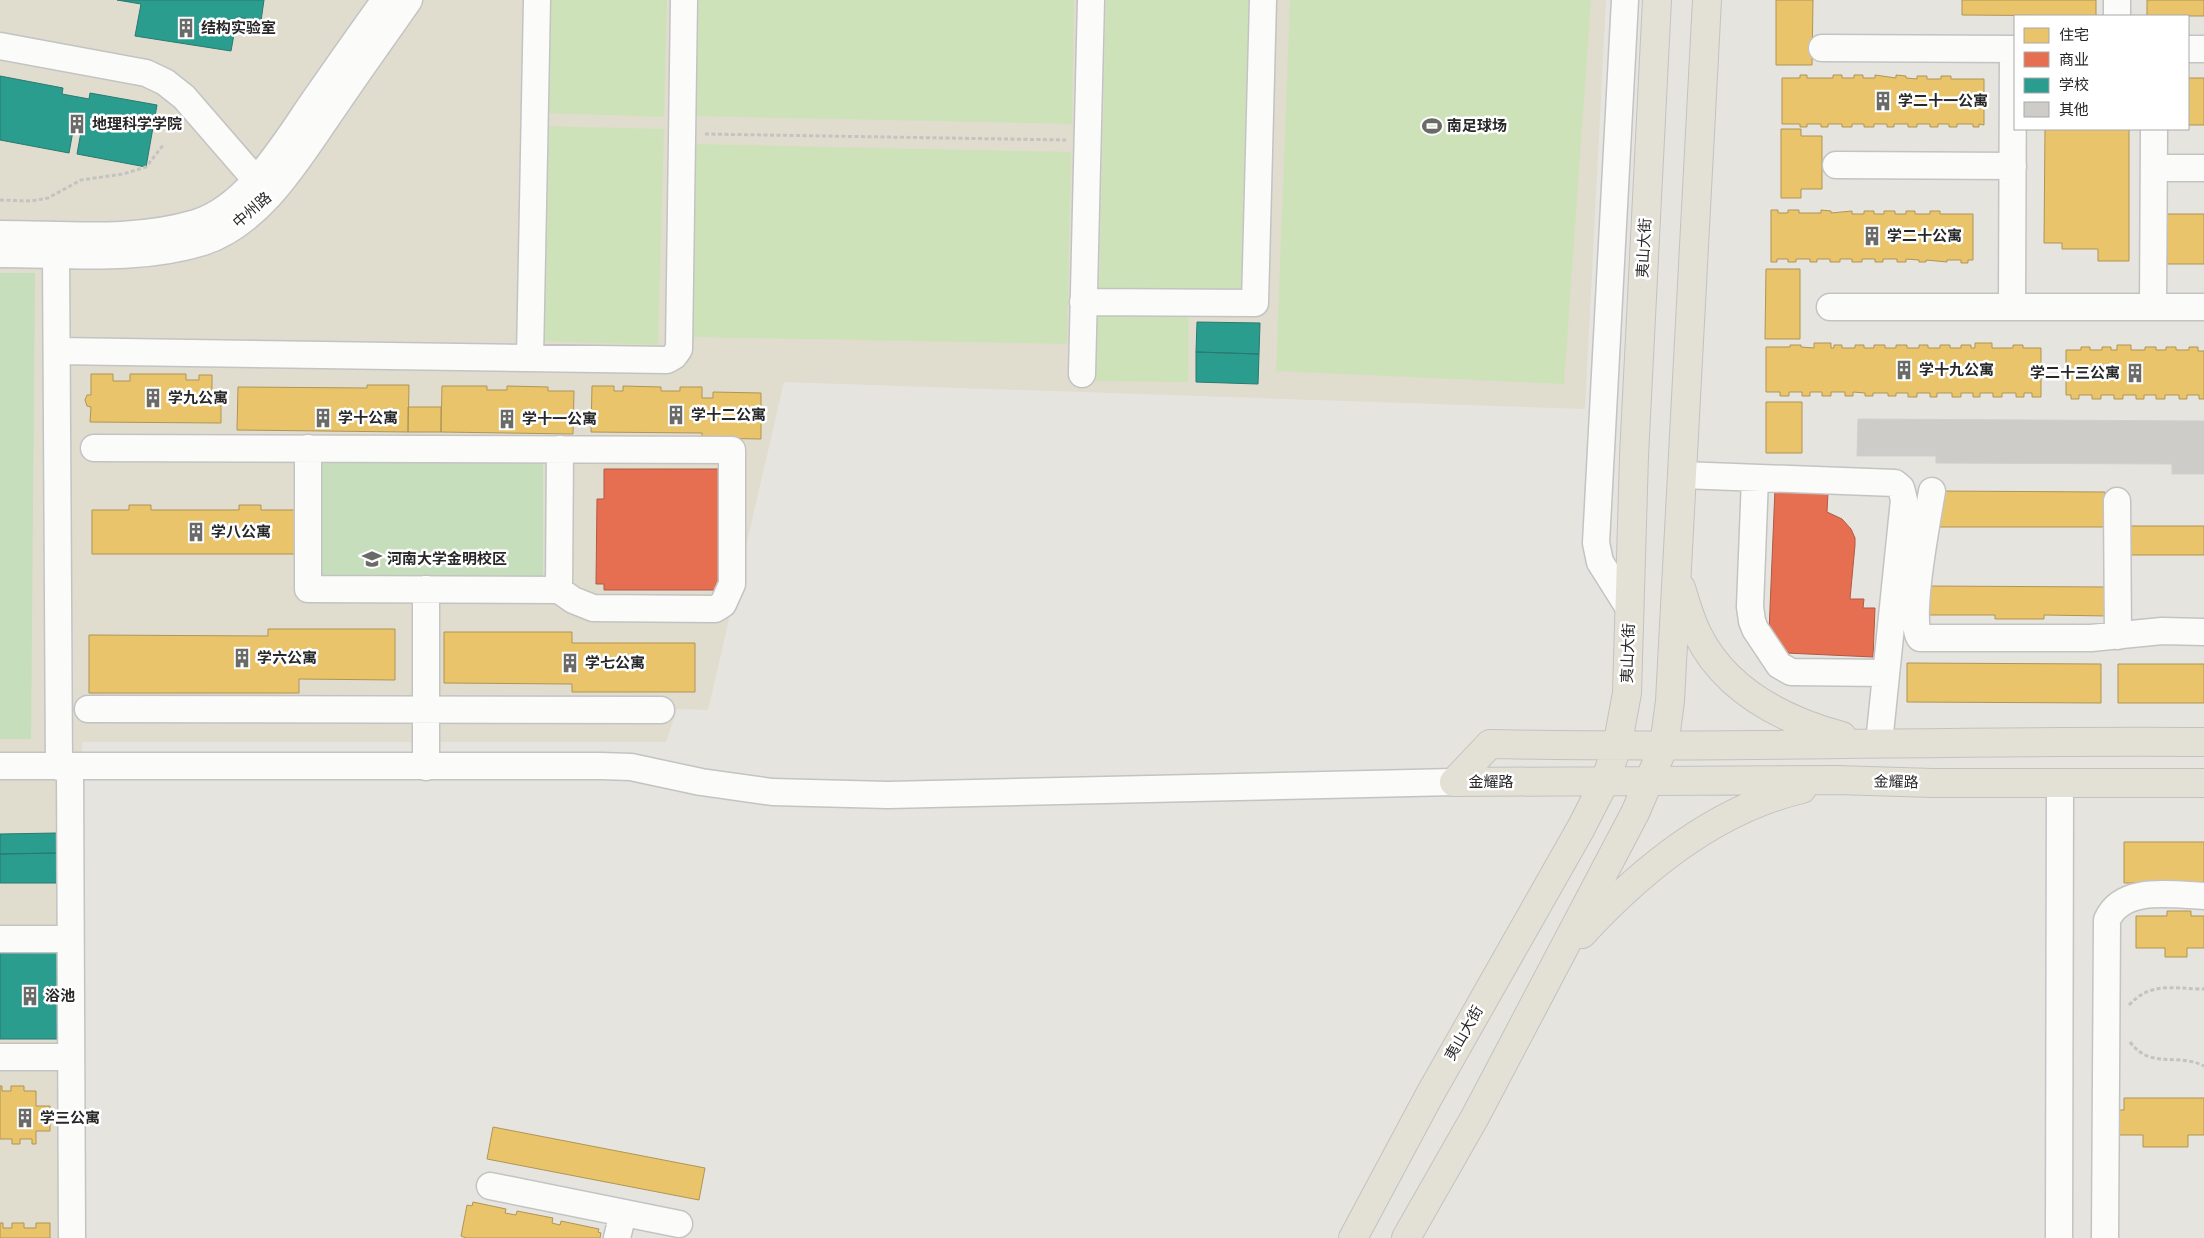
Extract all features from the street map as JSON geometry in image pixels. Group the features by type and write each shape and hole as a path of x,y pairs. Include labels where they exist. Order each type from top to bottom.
{"main road":[{"name":"夷山大街","path":"1353,1238 1429,1096 1581,828 1605,781 1617,747 1627,693 1634,456 1658,0"},
{"path":"1406,1238 1475,1117 1555,965 1649,782 1664,746 1670,702 1707,0"},
{"path":"1677,574 1697,634 1712,660 1738,687 1777,712 1838,735 1873,743"},
{"name":"金耀路","path":"1454,782 1490,744 1617,747 1873,743 2204,742"},
{"path":"1555,965 1614,899 1660,861 1709,827 1763,801 1837,780"},
{"name":"金耀路","path":"1454,782 1837,780 2204,783"}],"street":[{"name":"中州路","path":"0,234 128,235 164,231 198,222 219,213 262,175 385,0"},
{"name":"中州路","path":"0,254 129,255 167,251 204,242 230,230 277,189 409,0"},
{"path":"530,358 536,0"},
{"path":"57,351 667,360 674,356 679,349 684,0"},
{"path":"1082,374 1090,0"},
{"path":"1083,302 1255,303 1263,0"},
{"path":"1625,0 1596,543 1600,562 1629,608"},
{"path":"2117,0 2117,15"},
{"path":"0,46 146,74 166,82 184,97 256,180"},
{"path":"1822,48 2014,49 2012,307"},
{"path":"2189,49 2204,49"},
{"path":"2153,307 2154,130"},
{"path":"1836,165 2013,166"},
{"path":"2154,168 2204,168"},
{"path":"56,254 57,351 70,767 72,1238"},
{"path":"1830,307 2204,307"},
{"path":"94,448 308,448 732,450 732,584 723,604 715,609 593,608 573,600 560,590 308,589 308,448"},
{"path":"560,449 560,590"},
{"path":"1682,475 1895,483 1901,488 1904,500 1885,673 1873,743"},
{"path":"1754,478 1750,607 1755,630 1779,665 1791,672 1885,673"},
{"path":"1932,491 1918,584 1915,624 1916,633 1920,638 2118,636 2162,631 2204,632"},
{"path":"2116,501 2118,636"},
{"path":"426,589 426,767"},
{"path":"88,709 661,710"},
{"path":"0,766 631,767 701,782 772,792 888,795 1454,782"},
{"path":"2059,1238 2060,783"},
{"path":"2105,1238 2106,920 2116,905 2125,899 2148,895 2204,896"},
{"path":"0,939 59,938"},
{"path":"0,1057 71,1057"},
{"path":"490,1186 679,1224"},
{"path":"617,1238 624,1213"}],"path":[{"path":"682,134 1087,140"},
{"path":"0,200 31,201 48,198 81,180 123,174 146,166 164,144"},
{"path":"2128,1010 2138,996 2150,988 2204,989"},
{"path":"2128,1040 2137,1051 2152,1059 2180,1059 2204,1066"}],"shaded area":[{"name":"河南大学金明校区","path":"0,0 1606,0 1585,409 784,382 708,710 677,709 666,742 82,742 82,1238 0,1238"}],"green space":[{"path":"546,0 667,0 664,117 543,113"},
{"path":"697,0 1074,0 1072,124 695,116"},
{"path":"1106,0 1250,0 1243,292 1099,289"},
{"path":"1290,0 1591,0 1564,384 1276,371"},
{"path":"543,126 664,129 658,345 537,341"},
{"path":"694,144 1071,152 1067,344 690,337"},
{"path":"0,273 35,273 31,739 0,739"},
{"path":"1097,308 1189,309 1188,382 1096,381"},
{"path":"321,458 543,458 543,579 321,578"}],"building: 住宅":[{"path":"1776,0 1813,0 1812,65 1776,65"},
{"path":"1962,0 2096,0 2096,15 1962,15"},
{"path":"2147,0 2204,0 2204,16 2147,15"},
{"name":"学二十一公寓","path":"1800,75 1807,75 1807,78 1833,78 1833,75 1842,75 1842,78 1854,78 1854,75 1863,75 1863,78 1875,78 1875,75 1896,78 1896,75 1917,79 1917,76 1927,76 1927,79 1941,79 1941,76 1951,76 1951,79 1984,79 1984,125 1979,124 1979,127 1973,127 1973,124 1957,124 1957,127 1949,127 1949,124 1938,124 1938,127 1930,127 1930,124 1917,124 1917,127 1908,127 1908,124 1894,124 1894,127 1887,127 1887,124 1874,124 1874,127 1864,127 1864,124 1852,124 1852,127 1842,127 1842,124 1828,124 1828,127 1821,127 1821,124 1807,124 1807,127 1800,127 1800,124 1782,124 1782,78 1800,78"},
{"path":"2189,78 2204,78 2204,125 2189,125"},
{"path":"1781,129 1801,129 1801,136 1822,136 1822,189 1801,189 1801,198 1781,198"},
{"path":"2045,130 2129,130 2129,261 2098,261 2098,249 2062,249 2062,243 2044,243"},
{"name":"学二十公寓","path":"1771,210 1778,210 1778,213 1788,213 1788,210 1799,210 1799,213 1821,213 1821,210 1831,211 1831,213 1852,211 1852,214 1864,214 1864,211 1874,211 1874,214 1884,214 1884,211 1895,211 1895,214 1906,214 1906,211 1915,211 1915,214 1930,214 1930,211 1940,211 1940,214 1973,214 1973,260 1968,260 1968,263 1961,263 1961,260 1947,260 1947,262 1926,260 1926,262 1919,262 1919,260 1906,259 1906,262 1897,262 1897,259 1883,259 1883,262 1875,262 1875,259 1862,259 1862,262 1852,262 1852,259 1840,259 1840,262 1830,262 1830,259 1817,259 1817,262 1810,262 1810,259 1796,259 1796,262 1788,262 1788,259 1777,259 1777,262 1771,262"},
{"path":"2167,214 2204,214 2204,264 2167,264"},
{"path":"1766,269 1800,269 1800,339 1765,339"},
{"name":"学十九公寓","path":"1814,343 1831,343 1831,348 1834,348 1834,345 1842,345 1842,348 1855,348 1855,345 1864,345 1864,348 1874,348 1874,345 1885,345 1885,348 1896,348 1896,345 1907,345 1907,348 1919,348 1919,345 1928,345 1928,348 1940,348 1940,345 1950,345 1950,348 1961,348 1961,345 1971,345 1971,348 1975,348 1975,343 1992,343 1992,348 2013,348 2013,345 2023,345 2023,348 2041,348 2041,397 2032,397 2032,393 2024,393 2024,397 2016,397 2016,393 2002,393 2002,397 1993,397 1993,393 1980,393 1980,397 1973,397 1973,393 1961,393 1961,397 1952,397 1952,393 1937,393 1937,397 1930,397 1930,393 1917,393 1917,397 1908,397 1908,393 1896,393 1896,396 1888,396 1888,393 1873,393 1873,396 1865,396 1865,393 1853,392 1853,396 1845,396 1845,392 1831,392 1831,396 1822,396 1822,392 1810,392 1810,396 1802,396 1802,392 1789,392 1789,396 1780,396 1780,392 1766,392 1766,347 1801,345 1801,347 1814,348"},
{"name":"学二十三公寓","path":"2117,345 2131,345 2131,350 2145,350 2145,347 2156,347 2156,350 2166,350 2166,347 2176,347 2176,350 2189,350 2189,347 2198,347 2198,351 2204,351 2204,399 2199,399 2199,395 2187,395 2187,399 2179,399 2179,395 2165,395 2165,399 2156,399 2156,395 2144,395 2144,399 2136,399 2136,395 2123,395 2123,399 2114,399 2114,395 2101,395 2101,399 2092,399 2092,395 2079,395 2079,399 2071,399 2071,395 2066,395 2066,350 2081,350 2081,347 2090,347 2090,350 2102,350 2102,347 2111,347 2111,350 2117,350"},
{"name":"学九公寓","path":"91,374 113,374 113,381 130,381 130,374 186,374 186,380 199,380 199,375 212,375 212,395 221,395 221,423 90,422 91,407 87,406 85,400 87,395 91,395"},
{"name":"学十公寓","path":"367,385 409,385 408,432 237,430 238,387 367,388"},
{"name":"学十一公寓","path":"442,386 487,386 487,390 507,390 507,386 548,387 548,391 574,391 573,434 441,432"},
{"name":"学十二公寓","path":"592,386 614,386 614,391 623,391 623,386 661,387 661,391 680,391 680,387 702,387 702,398 713,398 713,392 761,393 761,439 702,438 702,433 591,432"},
{"path":"1766,402 1802,402 1802,453 1766,453"},
{"path":"408,407 441,407 441,432 408,432"},
{"path":"1936,491 2105,492 2104,527 1936,527"},
{"name":"学八公寓","path":"129,505 151,505 151,510 239,510 239,505 261,505 261,510 300,510 300,554 92,554 92,510 129,510"},
{"path":"2126,526 2204,526 2204,555 2126,555"},
{"path":"1927,586 2108,587 2108,616 2044,615 2044,619 1995,619 1995,615 1927,615"},
{"name":"学六公寓","path":"268,629 395,629 395,680 299,679 299,693 89,693 89,635 268,636"},
{"name":"学七公寓","path":"444,632 572,632 572,643 695,643 695,692 572,692 572,684 444,683"},
{"path":"1907,663 2101,664 2101,703 1907,702"},
{"path":"2118,664 2204,664 2204,703 2118,703"},
{"path":"2124,842 2204,842 2204,883 2124,883"},
{"path":"2167,911 2191,911 2191,916 2204,916 2204,948 2187,948 2187,957 2165,957 2165,948 2136,948 2136,916 2167,916"},
{"name":"学三公寓","path":"0,1086 2,1086 2,1091 11,1091 11,1086 24,1086 24,1091 36,1091 36,1106 50,1106 50,1131 36,1131 36,1144 32,1144 32,1139 20,1139 20,1144 12,1144 12,1139 0,1139"},
{"path":"2124,1098 2204,1098 2204,1135 2188,1135 2188,1147 2143,1147 2143,1135 2119,1135 2119,1110 2124,1110"},
{"path":"493,1127 705,1168 699,1200 487,1159"},
{"path":"473,1202 506,1209 505,1213 516,1215 517,1211 553,1218 552,1223 560,1225 561,1221 599,1229 598,1232 601,1233 600,1238 466,1238 461,1236 467,1205 472,1206"},
{"path":"0,1223 3,1223 3,1228 12,1228 12,1223 24,1223 24,1228 36,1228 36,1223 50,1223 50,1238 0,1238"}],"building: 商业":[{"path":"604,469 725,469 725,590 604,590 604,584 596,584 597,499 604,499"},
{"path":"1775,489 1828,492 1827,512 1842,519 1851,529 1855,538 1855,545 1850,599 1864,599 1863,608 1875,608 1873,657 1786,653 1769,632"}],"building: 学校":[{"name":"结构实验室","path":"117,0 264,0 261,21 237,17 231,51 135,36 141,4"},
{"name":"地理科学学院","path":"0,76 63,88 62,94 89,99 90,93 157,105 146,167 77,154 81,132 73,131 69,153 0,140"},
{"path":"1197,322 1260,323 1259,354 1196,352"},
{"path":"1196,352 1259,354 1258,384 1196,382"},
{"path":"57,833 58,853 0,854 0,834"},
{"path":"58,853 58,883 0,883 0,854"},
{"name":"浴池","path":"59,952 59,1039 0,1039 0,953"}],"building: 其他":[{"path":"1858,419 2204,421 2204,474 2172,474 2172,464 1936,463 1936,456 1857,456"}],"place":[{"name":"结构实验室","path":"186,28"},
{"name":"学二十一公寓","path":"1883,101"},
{"name":"地理科学学院","path":"77,124"},
{"name":"南足球场","path":"1432,126"},
{"name":"学二十公寓","path":"1872,236"},
{"name":"学十九公寓","path":"1904,370"},
{"name":"学二十三公寓","path":"2135,373"},
{"name":"学九公寓","path":"153,398"},
{"name":"学十二公寓","path":"676,415"},
{"name":"学十公寓","path":"323,418"},
{"name":"学十一公寓","path":"507,419"},
{"name":"学八公寓","path":"196,532"},
{"name":"河南大学金明校区","path":"372,559"},
{"name":"学六公寓","path":"242,658"},
{"name":"学七公寓","path":"570,663"},
{"name":"浴池","path":"30,996"},
{"name":"学三公寓","path":"25,1118"}]}
